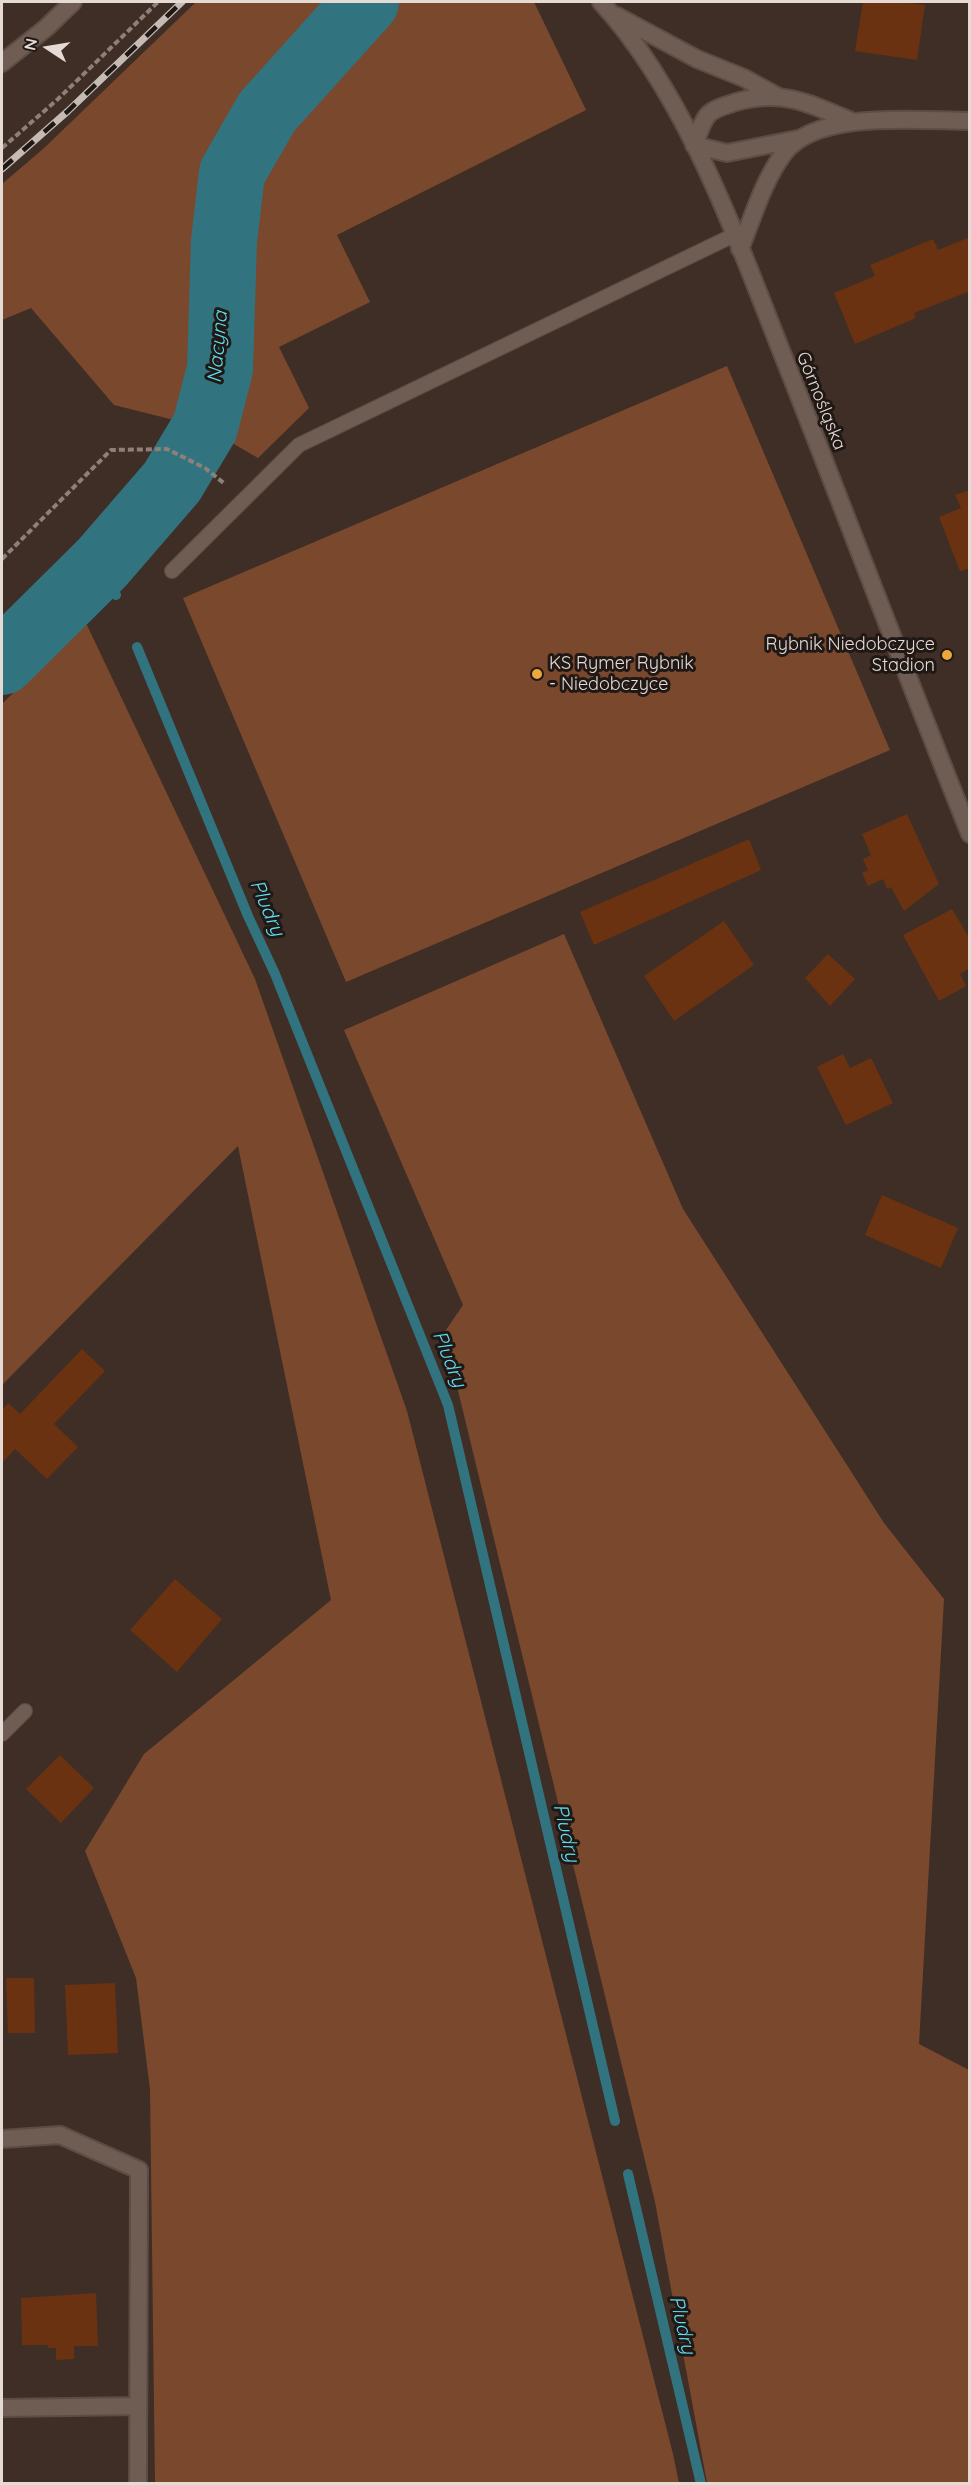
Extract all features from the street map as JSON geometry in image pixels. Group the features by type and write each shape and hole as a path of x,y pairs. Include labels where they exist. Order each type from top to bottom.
{"street":[{"path":"2,63 46,28 73,2"},
{"path":"606,7 697,59 744,78 777,96"},
{"name":"Górnośląska","path":"606,7 642,52 668,94 694,145 737,242 969,834"},
{"path":"798,139 727,153 694,145 709,113 747,99 777,96 801,99 851,121"},
{"path":"737,242 771,174 785,152 806,134 851,121 969,121"},
{"path":"2,2139 60,2135 139,2170 138,2484"},
{"path":"2,2408 138,2406"}],"lane":[{"path":"172,571 299,445 737,242"},
{"path":"2,1734 25,1711"}],"path":[{"path":"2,148 58,99 158,2"},
{"path":"2,559 111,450 167,449 205,468"}],"shaded area":[{"path":"196,2 342,2 257,94 222,159 202,368 182,422 114,405 31,308 2,320 2,184 43,149"},
{"path":"389,2 534,2 586,110 337,235 370,302 279,347 309,408 258,458 220,436 234,375 245,172 311,79"},
{"name":"KS Rymer Rybnik - Niedobczyce","path":"727,366 890,750 346,982 183,598"},
{"path":"85,621 255,979 407,1411 679,2483 155,2483 150,2089 136,1978 85,1851 144,1754 331,1600 238,1146 2,1385 2,704"},
{"path":"564,934 683,1209 884,1523 944,1599 919,2044 969,2070 969,2483 707,2483 655,2202 444,1333 463,1305 344,1030"}],"building":[{"path":"863,2 901,2 925,5 917,60 855,51"},
{"path":"970,237 970,291 914,313 916,318 855,344 834,293 875,276 870,265 933,239 938,250"},
{"path":"970,490 970,568 960,571 939,517 961,508 955,495"},
{"path":"907,814 939,884 904,911 891,887 887,889 883,879 868,886 862,873 868,870 863,859 871,855 862,834"},
{"path":"749,839 761,870 594,945 580,912"},
{"path":"952,909 970,939 970,968 960,974 966,986 939,1001 903,935"},
{"path":"724,921 754,965 674,1021 644,976"},
{"path":"828,954 855,979 830,1006 805,978"},
{"path":"843,1054 850,1068 871,1058 893,1103 846,1125 817,1067"},
{"path":"882,1195 958,1228 941,1268 865,1235"},
{"path":"82,1349 105,1371 54,1424 78,1447 47,1479 15,1449 2,1463 2,1410 8,1403 20,1414"},
{"path":"175,1579 222,1619 177,1672 130,1630"},
{"path":"60,1755 94,1788 61,1823 26,1789"},
{"path":"6,1978 34,1978 35,2033 8,2033"},
{"path":"115,1983 118,2053 68,2055 65,1985"},
{"path":"96,2293 98,2346 74,2346 74,2359 56,2360 56,2348 48,2348 48,2345 22,2345 21,2298"}],"waterway":[{"name":"Nacyna","path":"2,662 102,563 172,482 205,427 220,369 224,241 232,173 267,112 366,2"},
{"name":"Pludry","path":"102,563 116,595"},
{"name":"Pludry","path":"137,647 248,916 275,974 448,1405 615,2121"},
{"name":"Pludry","path":"628,2174 701,2484"}],"railway":[{"path":"2,169 68,111 182,2"}],"place":[{"name":"Rybnik Niedobczyce Stadion","path":"947,655"},
{"name":"KS Rymer Rybnik - Niedobczyce","path":"537,674"}]}
